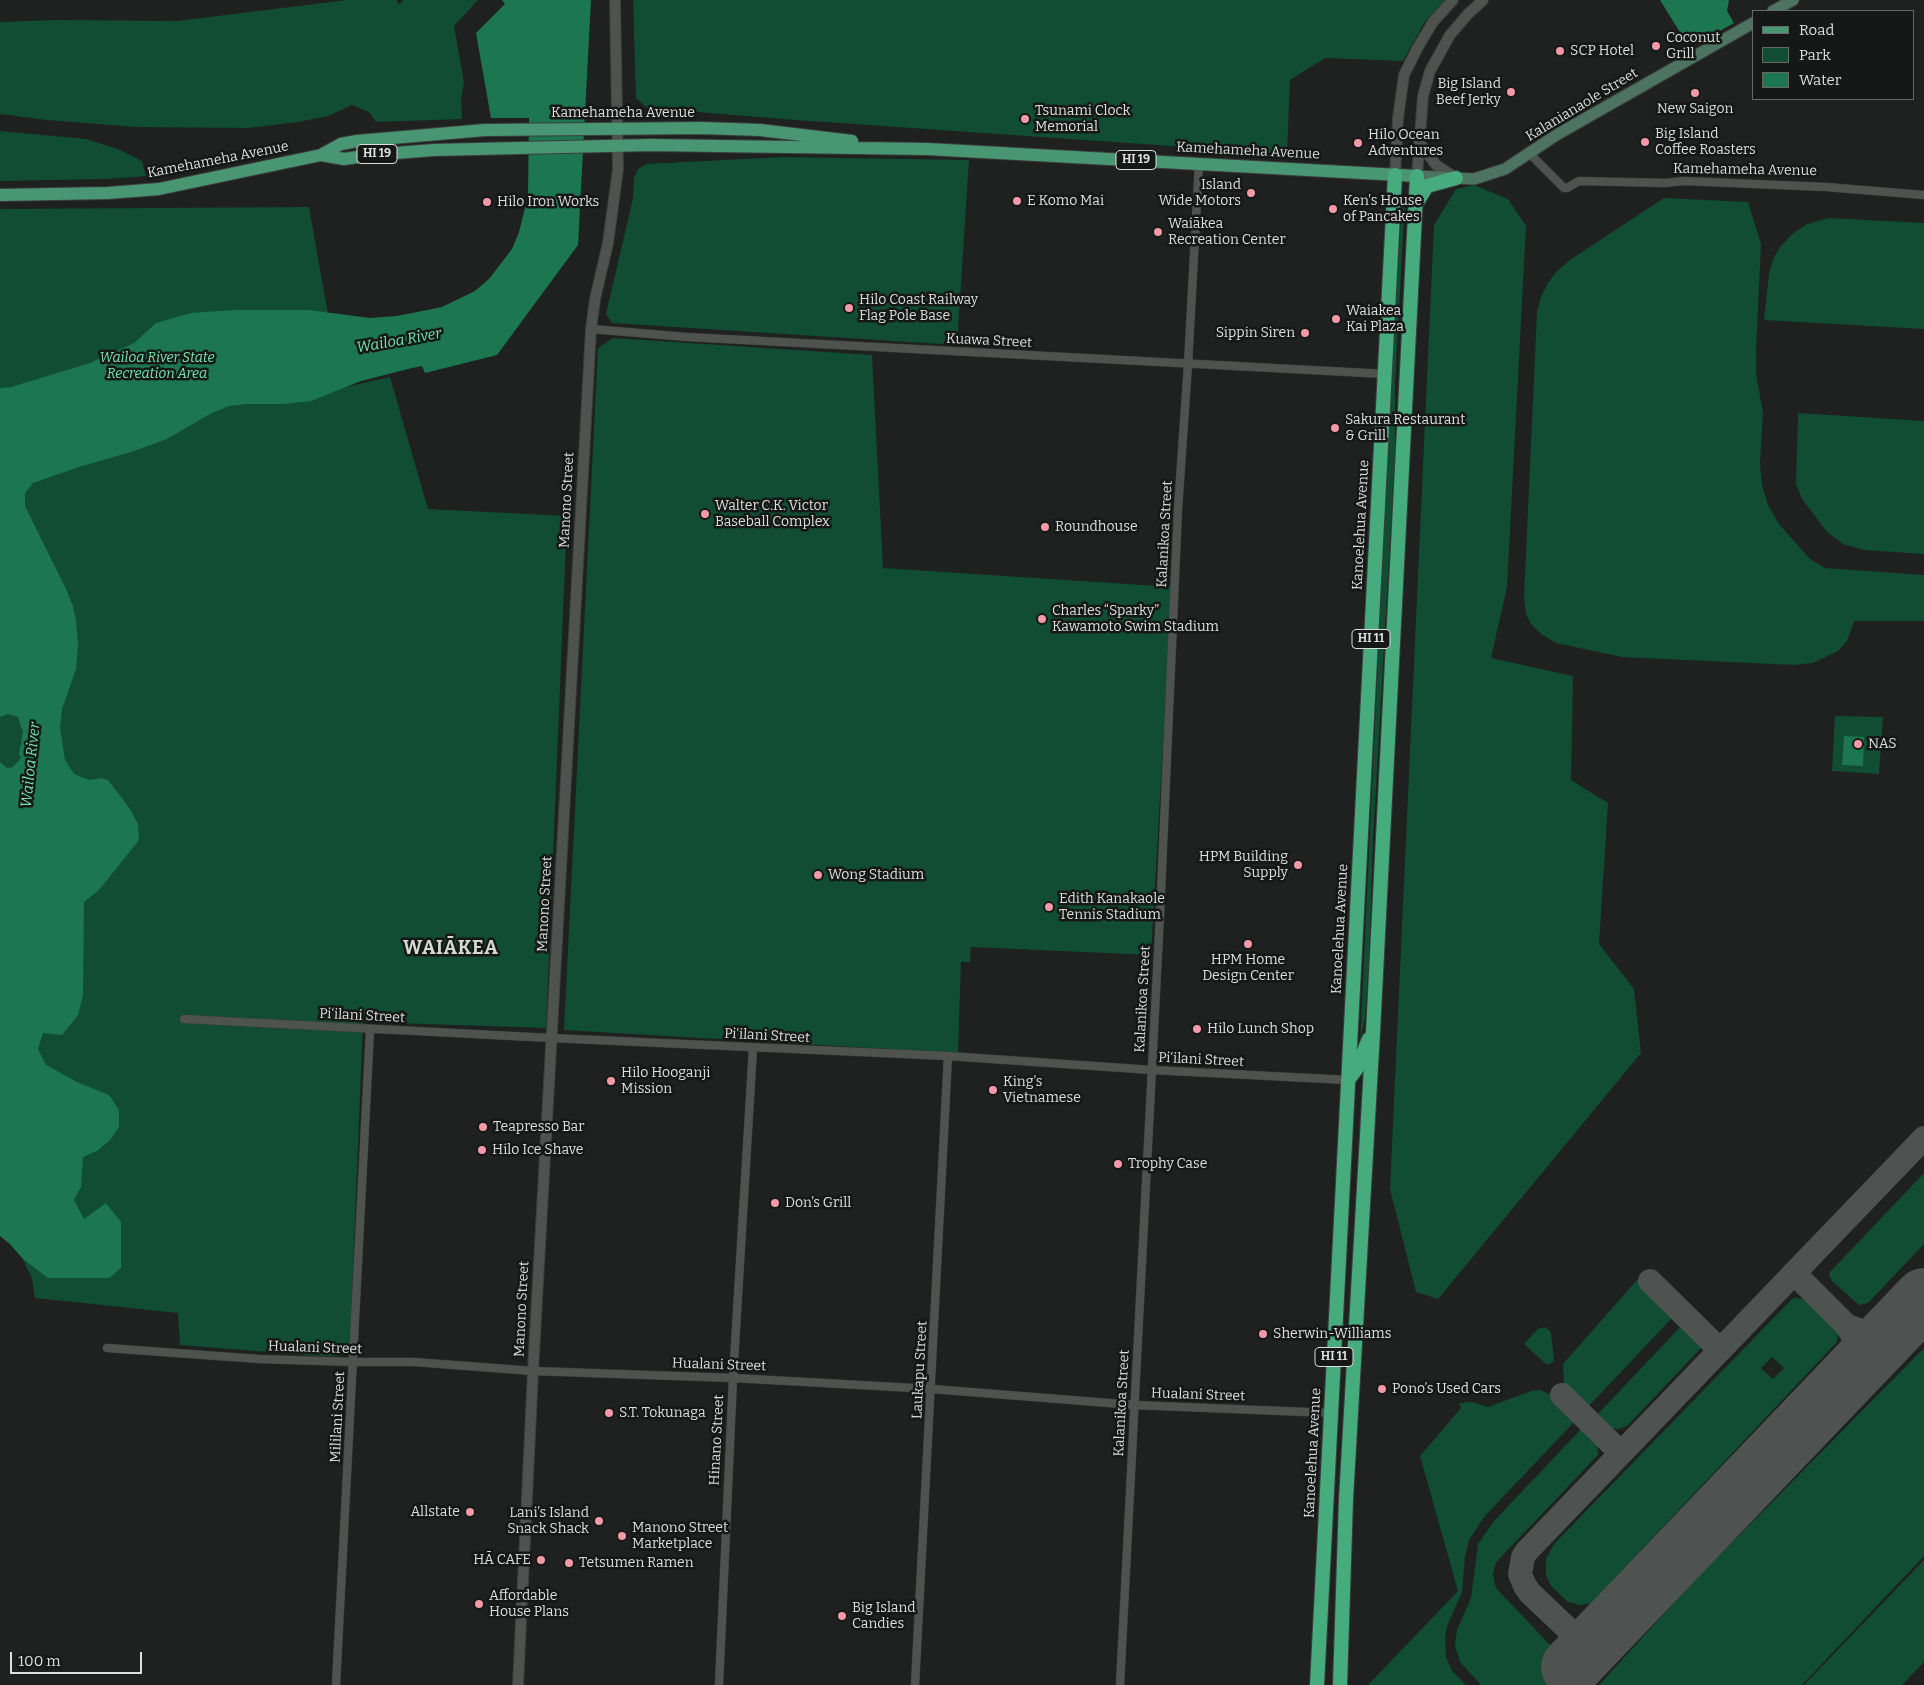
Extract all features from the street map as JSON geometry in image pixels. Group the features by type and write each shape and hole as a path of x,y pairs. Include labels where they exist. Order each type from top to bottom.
{"highway":[{"name":"Kanoelehua Avenue","path":"1318,1685 1395,175"},
{"name":"HI 11","path":"1340,1685 1346,1498 1373,1032 1417,176"},
{"path":"1416,208 1427,186 1456,178"},
{"path":"1368,1111 1357,1090 1348,1080 1357,1068 1373,1032"}],"main road":[{"path":"1775,10 1793,0"},
{"name":"Kalanianaole Street","path":"1417,176 1474,179 1497,173 1558,134 1752,24"},
{"name":"Kamehameha Avenue","path":"0,195 99,194 148,190 201,181 321,155 341,144 370,138 522,128 618,127 760,130 927,149"},
{"name":"Kamehameha Avenue","path":"321,155 344,159 433,150 594,147 747,146 927,149 1417,176"}],"street":[{"name":"Manono Street","path":"518,1685 533,1371 591,329 613,213 619,147 615,0"},
{"path":"1395,175 1398,118 1404,75 1433,22 1454,0"},
{"path":"1417,176 1425,84 1435,58 1458,24 1483,0"},
{"path":"1419,142 1436,165 1456,178"},
{"name":"Kamehameha Avenue","path":"1526,156 1565,188 1579,181 1666,183 1683,181 1826,187 1924,195"},
{"name":"Kalanikoa Street","path":"1120,1685 1152,1070 1178,509 1199,164"},
{"name":"Kuawa Street","path":"591,329 687,337 1386,374"},
{"name":"Pi‘ilani Street","path":"184,1019 370,1030 948,1056 1152,1070 1348,1080"},
{"name":"Mililani Street","path":"336,1685 370,1030"},
{"name":"Hinano Street","path":"718,1685 733,1378 753,1048"},
{"name":"Laukapu Street","path":"915,1685 948,1056"},
{"name":"Hualani Street","path":"107,1348 259,1358 353,1362 414,1362 533,1371 733,1378 932,1388 1134,1405 1331,1413"}],"green space":[{"path":"347,0 397,0 398,4 403,2 402,0 478,0 454,26 464,82 461,99 462,119 376,122 369,112 352,105 328,116 248,128 136,127 47,120 0,114 0,22 55,20 177,21"},
{"path":"633,0 1446,0 1424,23 1403,61 1325,58 1290,80 1287,154 647,108 636,98"},
{"path":"0,131 86,139 118,149 142,161 146,176 107,179 0,181"},
{"path":"783,157 969,160 957,345 612,323 606,314 633,198 634,178 638,169 646,164"},
{"path":"1474,185 1508,199 1526,226 1507,587 1491,658 1573,676 1571,780 1608,803 1599,944 1634,989 1641,1053 1438,1299 1416,1292 1390,1189 1434,225 1456,189"},
{"path":"1402,197 1405,199 1395,383 1395,453 1373,839 1369,961 1365,1018 1360,1044 1390,402"},
{"path":"1664,198 1748,202 1761,244 1756,374 1763,413 1760,463 1762,485 1768,505 1779,524 1810,559 1825,568 1924,575 1924,621 1854,621 1847,641 1838,651 1813,663 1795,665 1622,657 1556,643 1541,634 1531,624 1526,614 1524,597 1537,312 1541,297 1557,271 1570,260"},
{"name":"Wailoa River State Recreation Area","path":"309,207 341,388 390,377 428,509 567,516 546,1028 363,1022 350,1343 341,1356 180,1345 178,1313 35,1298 32,1279 23,1259 0,1236 0,209"},
{"path":"1829,218 1924,223 1924,329 1764,320 1769,273 1774,257 1781,246 1792,234 1807,224"},
{"path":"613,338 872,355 883,568 1172,587 1151,955 971,947 970,962 961,962 958,1053 564,1030 598,348"},
{"path":"1798,413 1924,421 1924,554 1864,550 1843,544 1827,532 1802,499 1796,484"},
{"name":"NAS","path":"1835,716 1883,717 1879,774 1832,771"},
{"path":"1924,1173 1924,1244 1868,1303 1859,1305 1832,1281 1829,1275 1830,1272"},
{"path":"1637,1280 1643,1282 1673,1317 1585,1410 1571,1397 1564,1386 1563,1364"},
{"path":"1792,1299 1803,1299 1836,1331 1838,1335 1837,1342 1591,1603 1580,1605 1568,1602 1551,1586 1546,1575 1546,1559 1554,1544","holes":["1772,1357 1784,1368 1773,1379 1761,1368"]},
{"path":"1683,1324 1703,1346 1627,1426 1618,1429 1605,1428 1594,1418"},
{"path":"1545,1327 1551,1334 1554,1359 1549,1364 1546,1364 1524,1344 1538,1329"},
{"path":"1924,1348 1924,1556 1802,1685 1599,1685 1695,1580"},
{"path":"1540,1390 1556,1397 1577,1419 1484,1517 1469,1540 1465,1557 1462,1592 1447,1626 1445,1638 1446,1656 1449,1664 1453,1672 1466,1685 1368,1685 1458,1591 1420,1456 1461,1408 1459,1403 1472,1402 1488,1407 1531,1391"},
{"path":"1585,1425 1597,1440 1598,1455 1500,1558 1496,1563 1493,1574 1497,1589 1588,1685 1481,1685 1460,1662 1455,1646 1457,1630 1471,1598 1478,1544 1494,1521"},
{"path":"1924,1560 1924,1662 1902,1685 1804,1685"}],"water":[{"name":"Wailoa River","path":"502,0 591,0 578,245 497,355 425,373 422,366 412,368 361,381 311,401 229,406 210,414 167,439 33,483 25,493 25,506 66,589 73,606 76,621 78,646 76,669 62,709 60,728 65,760 74,774 89,780 101,778 108,780 130,809 138,824 139,840 99,890 84,902 83,995 78,1015 62,1035 43,1033 38,1049 46,1065 77,1082 109,1095 119,1110 119,1127 110,1140 97,1151 83,1157 81,1187 74,1200 84,1219 106,1203 121,1222 121,1268 109,1278 48,1278 23,1259 0,1236 0,762 7,768 13,767 21,758 19,754 23,732 18,717 8,714 0,717 0,388 11,387 90,363 134,343 156,323 191,313 234,310 308,310 370,318 397,316 442,307 475,291 489,279 512,249 519,232 528,196 529,118 491,118 476,33 505,4"},
{"path":"1660,0 1729,0 1727,11 1734,23 1696,44 1686,42"},
{"path":"1844,736 1864,737 1863,766 1842,765"}],"taxiway":[{"path":"1589,1649 1530,1593 1520,1574 1523,1557 1924,1138"},
{"path":"1794,1273 1846,1325 1858,1330 1871,1332 1886,1329 1909,1314"},
{"path":"1650,1281 1720,1350"},
{"path":"1844,1382 1853,1364 1856,1352 1852,1334 1846,1325"},
{"path":"1562,1395 1621,1453"}],"runway":[{"path":"1571,1667 1924,1298"}],"place":[{"name":"Coconut Grill","path":"1656,46"},
{"name":"SCP Hotel","path":"1560,51"},
{"name":"Big Island Beef Jerky","path":"1511,92"},
{"name":"New Saigon","path":"1695,93"},
{"name":"Tsunami Clock Memorial","path":"1025,119"},
{"name":"Big Island Coffee Roasters","path":"1645,142"},
{"name":"Hilo Ocean Adventures","path":"1358,143"},
{"name":"Island Wide Motors","path":"1251,193"},
{"name":"E Komo Mai","path":"1017,201"},
{"name":"Hilo Iron Works","path":"487,202"},
{"name":"Ken's House of Pancakes","path":"1333,209"},
{"name":"Waiākea Recreation Center","path":"1158,232"},
{"name":"Hilo Coast Railway Flag Pole Base","path":"849,308"},
{"name":"Waiakea Kai Plaza","path":"1336,319"},
{"name":"Sippin Siren","path":"1305,333"},
{"name":"Sakura Restaurant & Grill","path":"1335,428"},
{"name":"Walter C.K. Victor Baseball Complex","path":"705,514"},
{"name":"Roundhouse","path":"1045,527"},
{"name":"Charles “Sparky” Kawamoto Swim Stadium","path":"1042,619"},
{"name":"NAS","path":"1858,744"},
{"name":"HPM Building Supply","path":"1298,865"},
{"name":"Wong Stadium","path":"818,875"},
{"name":"Edith Kanakaole Tennis Stadium","path":"1049,907"},
{"name":"HPM Home Design Center","path":"1248,944"},
{"name":"Hilo Lunch Shop","path":"1197,1029"},
{"name":"Hilo Hooganji Mission","path":"611,1081"},
{"name":"King’s Vietnamese","path":"993,1090"},
{"name":"Teapresso Bar","path":"483,1127"},
{"name":"Hilo Ice Shave","path":"482,1150"},
{"name":"Trophy Case","path":"1118,1164"},
{"name":"Don’s Grill","path":"775,1203"},
{"name":"Sherwin-Williams","path":"1263,1334"},
{"name":"Pono’s Used Cars","path":"1382,1389"},
{"name":"S.T. Tokunaga","path":"609,1413"},
{"name":"Allstate","path":"470,1512"},
{"name":"Lani’s Island Snack Shack","path":"599,1521"},
{"name":"Manono Street Marketplace","path":"622,1536"},
{"name":"HĀ CAFE","path":"541,1560"},
{"name":"Tetsumen Ramen","path":"569,1563"},
{"name":"Affordable House Plans","path":"479,1604"},
{"name":"Big Island Candies","path":"842,1616"}],"district":[{"name":"WAIĀKEA","path":"451,949"}]}
